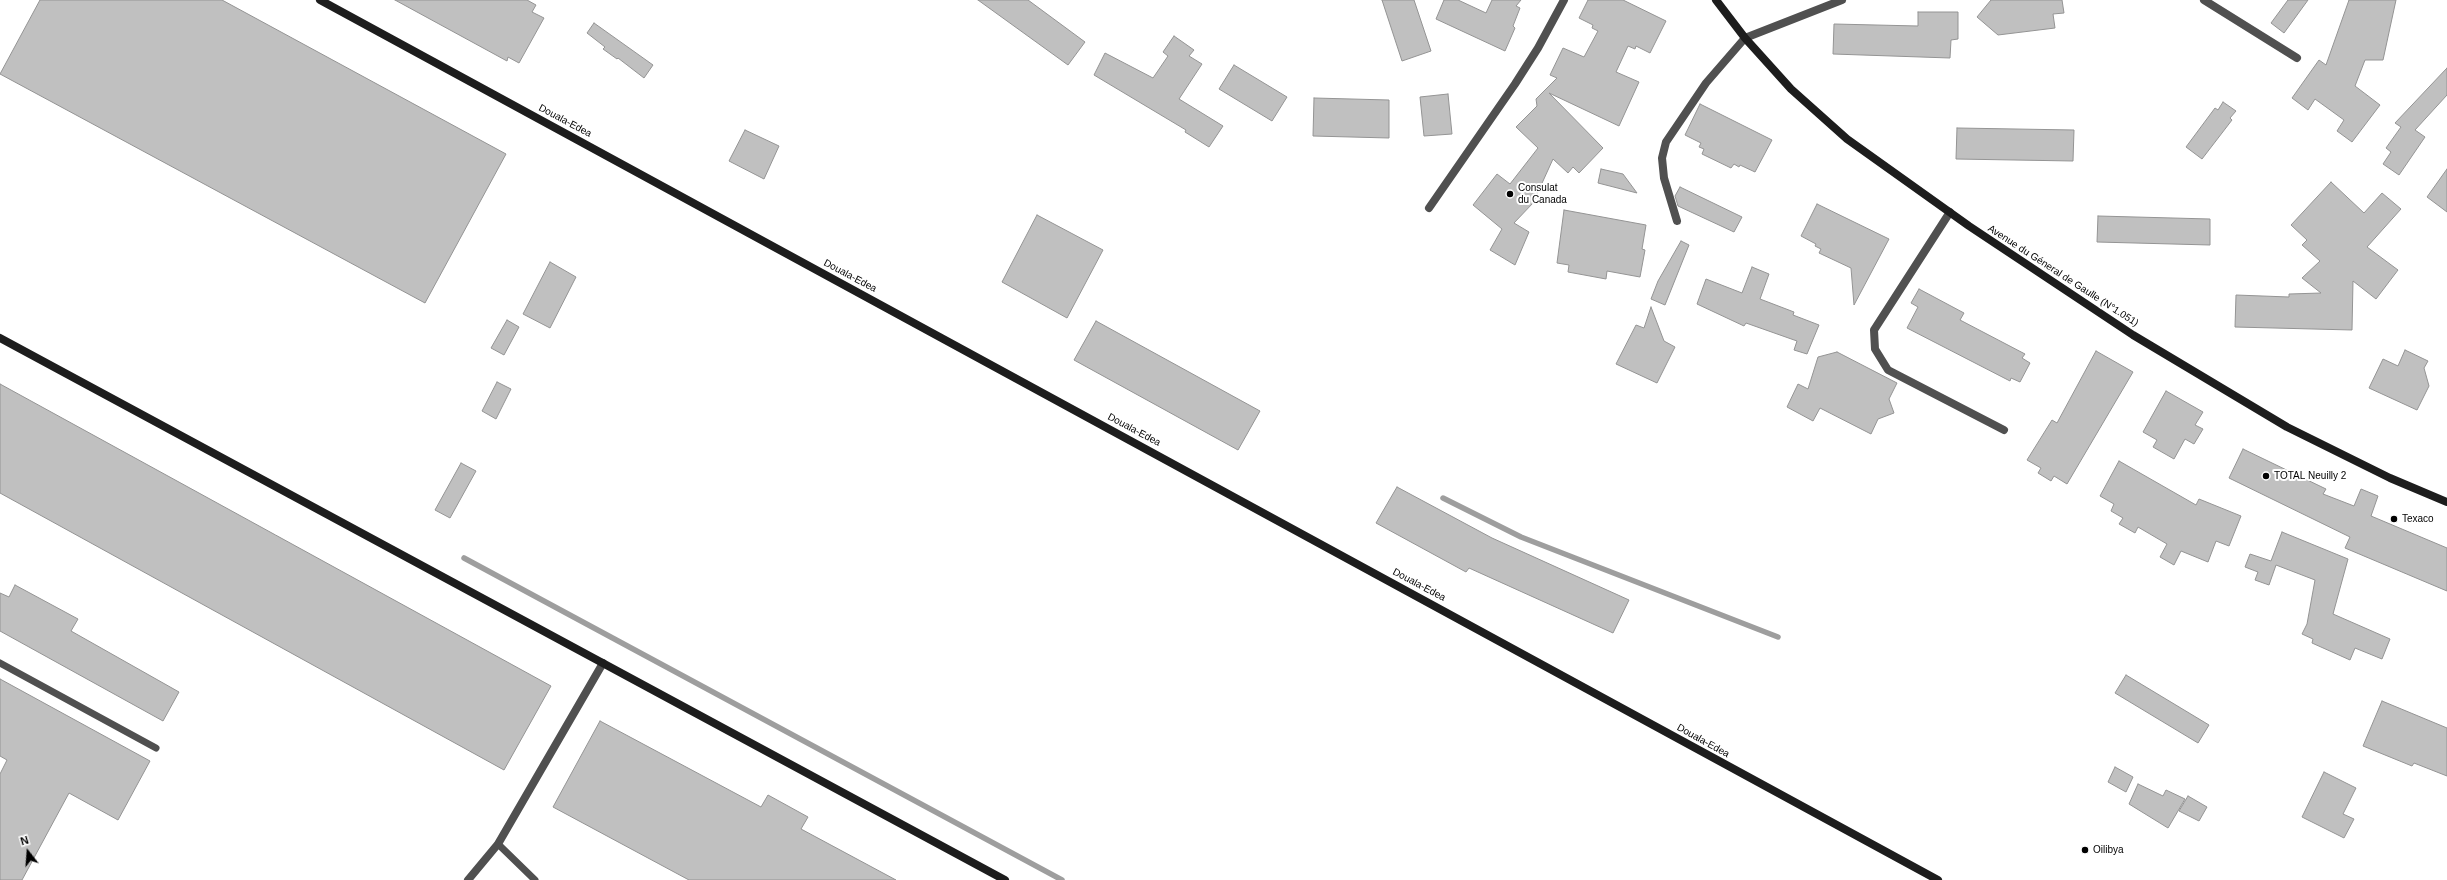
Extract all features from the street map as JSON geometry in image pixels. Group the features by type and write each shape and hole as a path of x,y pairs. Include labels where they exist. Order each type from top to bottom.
{"main road":[{"name":"Douala-Edea","path":"320,0 1938,880"},
{"name":"Avenue du Géneral de Gaulle (N°1.051)","path":"1716,0 1745,38 1791,89 1847,139 1950,212 2133,335 2286,427 2390,478 2447,502"},
{"path":"0,338 1006,880"}],"street":[{"path":"1429,208 1515,84 1538,48 1564,0"},
{"path":"1677,221 1664,178 1662,158 1666,142 1706,84 1745,38 1842,0"},
{"path":"2205,0 2296,58"},
{"path":"1950,212 1874,330 1875,350 1888,370 2004,430"},
{"path":"468,880 498,844 603,663"}],"lane":[{"path":"0,663 156,748"},
{"path":"498,844 535,880"}],"building":[{"path":"40,0 222,0 506,154 425,303 0,74"},
{"path":"395,0 527,0 536,5 532,12 544,18 519,63 508,57 507,61"},
{"path":"978,0 1028,0 1085,42 1068,65"},
{"path":"1382,0 1414,0 1431,51 1402,61"},
{"path":"1444,0 1458,0 1486,13 1492,0 1521,0 1516,6 1520,8 1513,26 1515,28 1505,51 1436,19"},
{"path":"1588,0 1623,0 1666,21 1650,53 1636,46 1635,49 1628,46 1616,72 1639,82 1619,126 1549,93 1603,148 1579,173 1573,167 1568,173 1553,159 1533,203 1514,223 1529,232 1515,265 1490,250 1502,229 1473,205 1497,174 1510,184 1538,148 1516,127 1537,106 1536,99 1557,78 1550,75 1563,48 1584,57 1598,31 1592,28 1593,25 1579,18"},
{"path":"1991,0 2062,0 2064,13 2053,14 2055,28 1998,35 1977,17"},
{"path":"2288,0 2308,0 2284,33 2271,23"},
{"path":"2349,0 2396,0 2383,60 2365,60 2355,86 2380,105 2352,142 2337,131 2344,120 2315,99 2308,110 2292,98 2319,60 2326,65"},
{"path":"1918,12 1958,12 1958,39 1951,40 1950,58 1833,54 1834,24 1918,26"},
{"path":"594,23 653,65 644,78 618,58 617,59 603,49 605,47 587,33"},
{"path":"1174,36 1194,50 1189,56 1202,64 1179,99 1223,126 1209,147 1185,132 1186,130 1094,75 1105,53 1153,78 1168,56 1163,52"},
{"path":"1234,65 1287,97 1272,121 1219,89"},
{"path":"2447,68 2447,95 2415,130 2425,137 2399,175 2383,164 2391,152 2386,148 2401,127 2395,123"},
{"path":"1448,94 1452,134 1424,136 1420,97"},
{"path":"1314,98 1389,100 1389,138 1313,136"},
{"path":"2223,102 2236,111 2230,118 2232,120 2202,159 2186,147 2215,108 2218,110"},
{"path":"1700,104 1772,140 1755,172 1740,165 1739,167 1734,164 1731,168 1702,154 1704,149 1699,147 1701,143 1685,135"},
{"path":"1957,128 2074,130 2073,161 1956,159"},
{"path":"745,130 779,146 764,179 729,161"},
{"path":"1601,169 1623,174 1637,193 1598,183"},
{"path":"2447,169 2447,212 2427,197"},
{"path":"2331,182 2364,213 2382,193 2401,209 2367,247 2398,270 2376,299 2353,281 2352,330 2235,327 2236,295 2289,297 2289,294 2321,293 2302,278 2320,261 2302,245 2307,240 2291,225"},
{"path":"1680,187 1742,217 1734,232 1678,206 1675,196"},
{"path":"1817,204 1889,239 1854,305 1851,268 1819,253 1821,249 1815,246 1816,244 1801,236"},
{"path":"1564,210 1646,225 1642,249 1645,250 1640,277 1607,271 1606,279 1568,272 1569,265 1557,263"},
{"path":"1037,215 1103,250 1067,318 1002,282"},
{"path":"2098,216 2210,219 2210,245 2097,242"},
{"path":"1681,241 1689,245 1665,305 1651,299 1658,281"},
{"path":"550,262 576,277 550,328 523,314"},
{"path":"1752,267 1769,274 1760,299 1794,312 1793,315 1819,325 1807,354 1794,350 1797,341 1746,323 1744,326 1697,304 1706,279 1742,293"},
{"path":"1919,289 1964,313 1960,320 2025,354 2022,358 2030,363 2020,382 2011,378 2010,381 1907,328 1918,307 1911,303"},
{"path":"1651,307 1664,341 1675,347 1657,383 1616,364 1636,325 1644,328"},
{"path":"507,320 519,327 504,355 491,348"},
{"path":"1096,321 1260,411 1238,450 1074,360"},
{"path":"2405,350 2428,361 2424,368 2429,386 2417,410 2369,388 2383,359 2398,366"},
{"path":"2096,351 2133,372 2067,484 2054,476 2051,481 2038,473 2041,468 2027,460 2052,420 2057,423"},
{"path":"1837,352 1897,383 1889,399 1894,413 1878,419 1871,434 1820,408 1813,421 1787,407 1798,384 1808,389 1818,357"},
{"path":"497,382 511,389 496,419 482,411"},
{"path":"0,384 551,686 504,770 0,493"},
{"path":"2166,391 2203,412 2195,425 2203,429 2194,444 2185,439 2174,459 2153,447 2157,440 2143,432"},
{"path":"2243,449 2326,489 2323,494 2354,506 2361,489 2378,496 2371,516 2447,548 2447,591 2345,548 2350,537 2229,478"},
{"path":"2119,461 2196,505 2199,499 2241,516 2229,546 2216,541 2208,562 2181,551 2174,565 2160,557 2167,544 2138,527 2135,533 2119,524 2123,518 2111,511 2114,504 2100,496"},
{"path":"461,463 476,471 450,518 435,510"},
{"path":"1397,487 1492,538 1629,600 1613,633 1469,568 1466,572 1376,523"},
{"path":"2282,532 2348,559 2333,614 2390,639 2382,659 2355,648 2350,660 2312,643 2313,639 2302,634 2307,624 2315,580 2276,565 2269,585 2255,580 2258,572 2245,567 2250,554 2271,561"},
{"path":"15,585 78,619 71,631 179,692 163,721 0,631 0,593 9,597"},
{"path":"2126,675 2209,725 2198,743 2115,693"},
{"path":"0,679 150,761 118,820 69,793 22,880 0,880 0,774 7,760 0,756"},
{"path":"2382,701 2447,728 2447,776 2414,763 2412,766 2363,746"},
{"path":"600,721 761,807 768,795 808,817 801,829 896,880 689,880 553,807"},
{"path":"2115,767 2133,777 2126,792 2108,782"},
{"path":"2324,772 2356,788 2343,814 2354,819 2344,838 2302,817"},
{"path":"2138,784 2163,796 2166,790 2185,799 2168,828 2129,804"},
{"path":"2188,796 2207,807 2199,821 2179,811"}],"waterway":[{"path":"1443,498 1521,537 1778,637"},
{"path":"464,558 1062,880"}],"place":[{"name":"Consulat du Canada","path":"1510,194"},
{"name":"TOTAL Neuilly 2","path":"2266,476"},
{"name":"Texaco","path":"2394,519"},
{"name":"Oilibya","path":"2085,850"}]}
